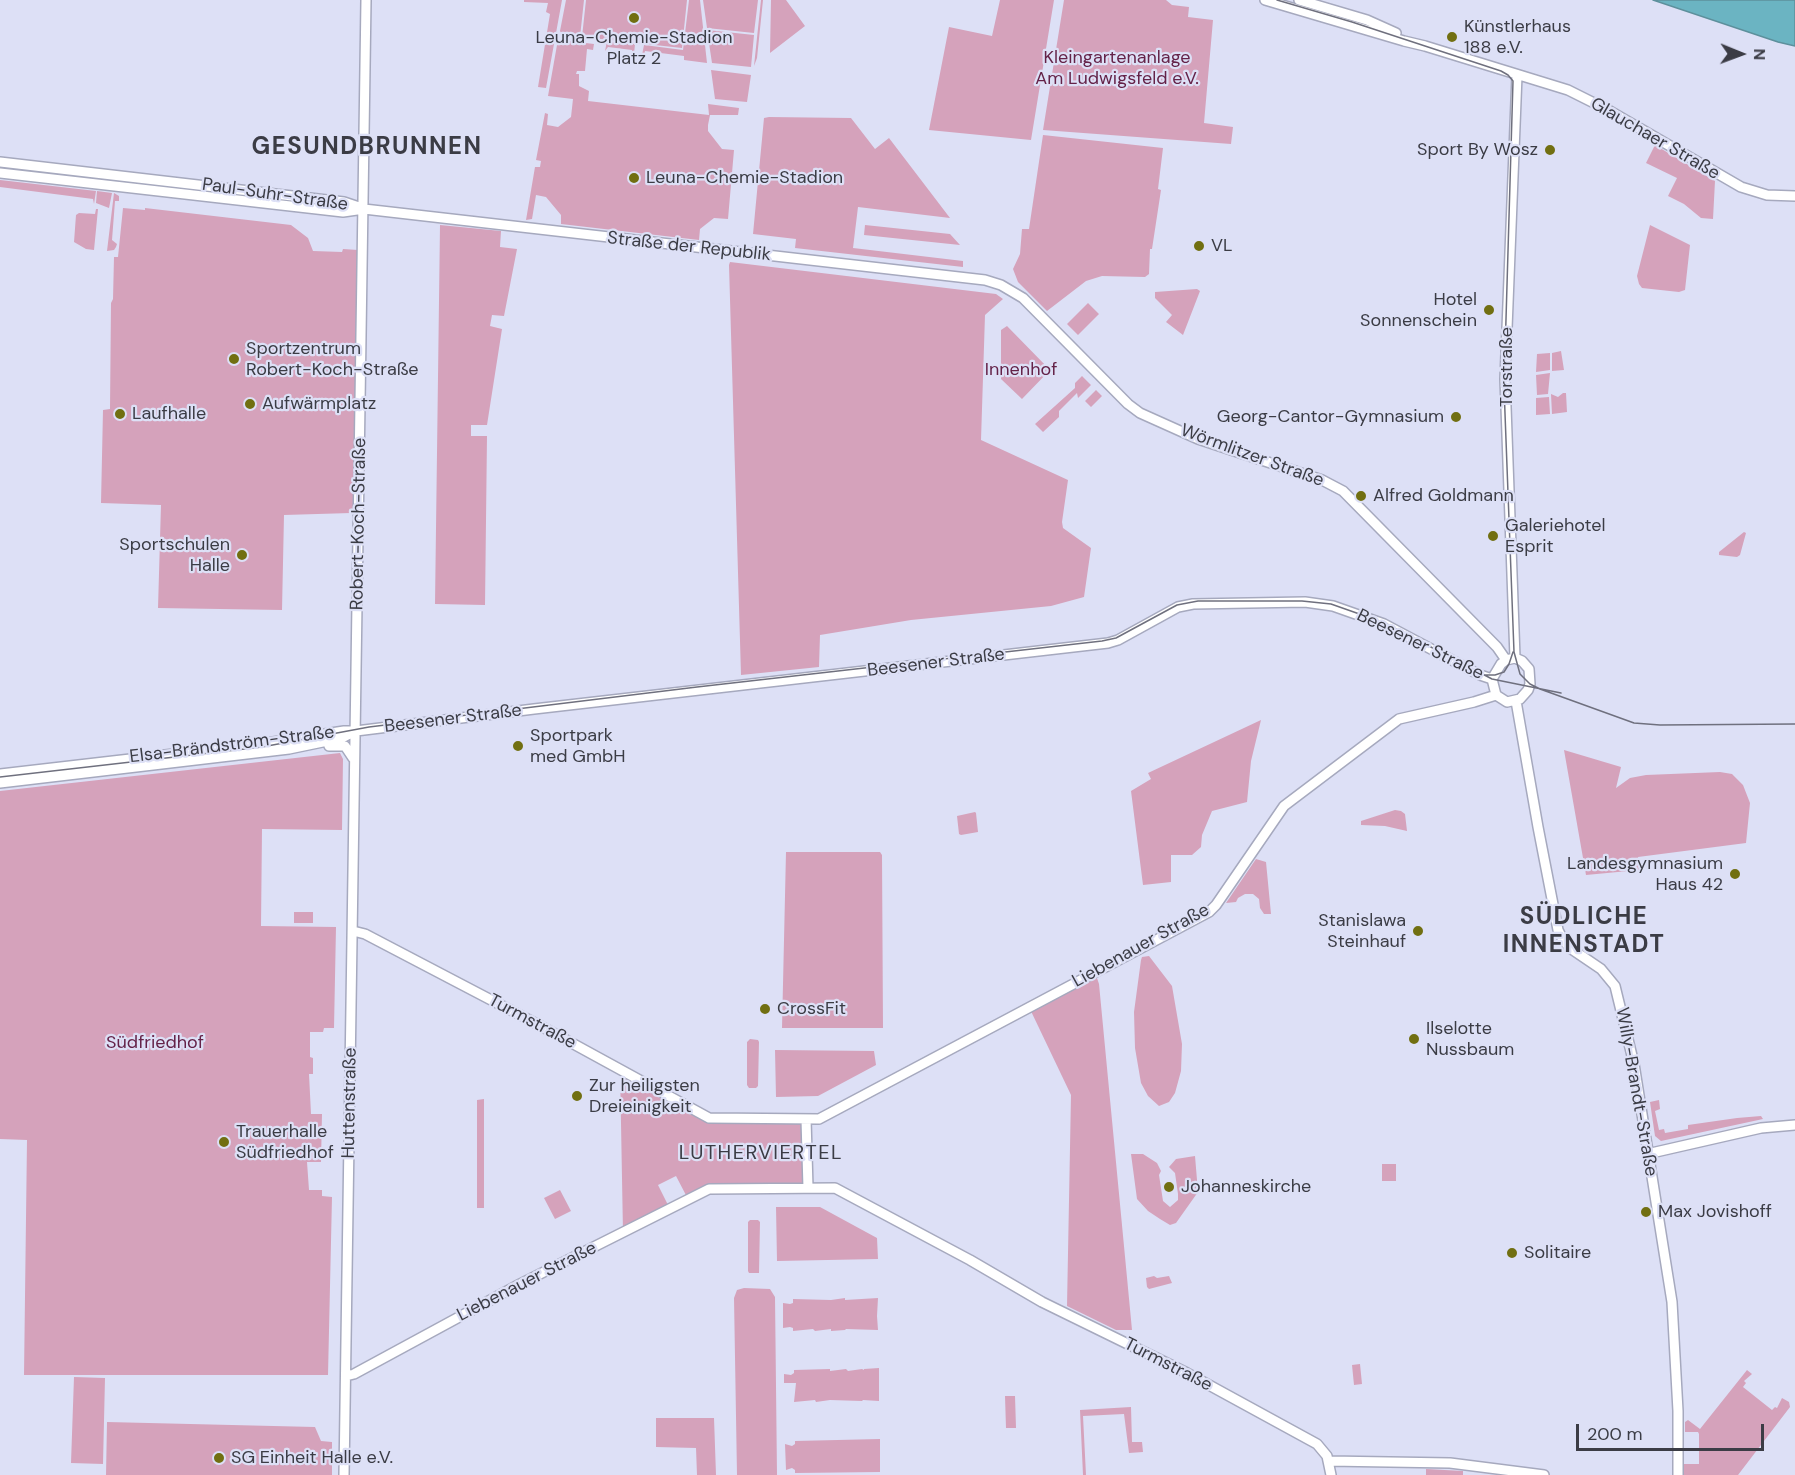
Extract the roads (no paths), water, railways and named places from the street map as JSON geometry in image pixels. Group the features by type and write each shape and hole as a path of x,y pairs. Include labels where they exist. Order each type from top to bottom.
{"street":[{"name":"Robert-Koch-Straße","path":"356,731 366,0"},
{"path":"1265,0 1425,46"},
{"path":"1299,0 1367,20 1425,46"},
{"name":"Glauchaer Straße","path":"1425,46 1568,90 1608,110 1741,187 1767,195 1795,196"},
{"name":"Torstraße","path":"1510,659 1505,379 1517,75"},
{"name":"Paul-Suhr-Straße","path":"0,162 344,202 364,209"},
{"name":"Paul-Suhr-Straße","path":"0,173 343,212 364,209"},
{"name":"Straße der Republik","path":"364,209 986,280 1013,290"},
{"name":"Wörmlitzer Straße","path":"1013,290 1140,413 1198,439 1322,480 1342,491 1510,659"},
{"name":"Beesener Straße","path":"356,731 1108,643 1118,640 1178,607 1202,603 1305,602 1333,606 1384,624 1480,675 1492,679"},
{"path":"1510,659 1526,665 1531,678 1528,690 1516,701 1507,702 1496,695 1492,679 1498,667 1510,659"},
{"name":"Liebenauer Straße","path":"709,1118 819,1119 990,1026 1209,912 1284,806 1313,784 1399,719 1496,695"},
{"name":"Willy-Brandt-Straße","path":"1516,701 1558,930 1566,944 1601,969 1613,982 1617,990 1634,1064 1672,1302 1678,1411 1678,1475"},
{"name":"Elsa-Brändström-Straße","path":"0,783 291,748 342,738 356,731"},
{"name":"Elsa-Brändström-Straße","path":"0,774 356,731"},
{"name":"Huttenstraße","path":"344,1475 356,731"},
{"path":"291,748 304,751 341,744 348,748 355,763"},
{"name":"Turmstraße","path":"353,931 365,934 537,1024 709,1118"},
{"path":"806,1119 808,1188"},
{"path":"1647,1154 1761,1128 1795,1125"},
{"name":"Turmstraße","path":"709,1189 835,1188 1072,1318 1187,1373 1317,1444 1325,1452 1329,1461"},
{"name":"Liebenauer Straße","path":"346,1376 354,1374 520,1284 709,1189"},
{"path":"1330,1475 1329,1461 1450,1463 1544,1475"}],"water":[{"path":"1653,0 1795,0 1795,46 1778,42"}],"tram line":[{"path":"1277,0 1501,71 1513,81 1504,387 1514,652 1520,674 1530,684 1540,689 1634,723 1660,725 1795,724"},
{"path":"0,777 262,747 369,727 1102,641 1116,638 1177,605 1198,601 1302,601 1331,604 1385,623 1492,679 1561,693"},
{"path":"1485,675 1504,672 1513,652"}],"place":[{"name":"Leuna-Chemie-Stadion Platz 2","path":"634,18"},
{"name":"Künstlerhaus 188 e.V.","path":"1452,37"},
{"name":"Sport By Wosz","path":"1550,150"},
{"name":"Leuna-Chemie-Stadion","path":"634,178"},
{"name":"VL","path":"1199,246"},
{"name":"Hotel Sonnenschein","path":"1489,310"},
{"name":"Sportzentrum Robert-Koch-Straße","path":"234,359"},
{"name":"Aufwärmplatz","path":"250,404"},
{"name":"Laufhalle","path":"120,414"},
{"name":"Georg-Cantor-Gymnasium","path":"1456,417"},
{"name":"Alfred Goldmann","path":"1361,496"},
{"name":"Galeriehotel Esprit","path":"1493,536"},
{"name":"Sportschulen Halle","path":"242,555"},
{"name":"Sportpark med GmbH","path":"518,746"},
{"name":"Landesgymnasium Haus 42","path":"1735,874"},
{"name":"Stanislawa Steinhauf","path":"1418,931"},
{"name":"CrossFit","path":"765,1009"},
{"name":"Ilselotte Nussbaum","path":"1414,1039"},
{"name":"Zur heiligsten Dreieinigkeit","path":"577,1096"},
{"name":"Trauerhalle Südfriedhof","path":"224,1142"},
{"name":"Johanneskirche","path":"1169,1187"},
{"name":"Max Jovishoff","path":"1646,1212"},
{"name":"Solitaire","path":"1512,1253"},
{"name":"SG Einheit Halle e.V.","path":"219,1458"}],"district":[{"name":"GESUNDBRUNNEN","path":"367,148"},
{"name":"SÜDLICHE INNENSTADT","path":"1584,932"},
{"name":"LUTHERVIERTEL","path":"761,1154"}],"park label":[{"name":"Kleingartenanlage Am Ludwigsfeld e.V.","path":"1117,68"},
{"name":"Innenhof","path":"1021,370"},
{"name":"Südfriedhof","path":"155,1043"}]}
